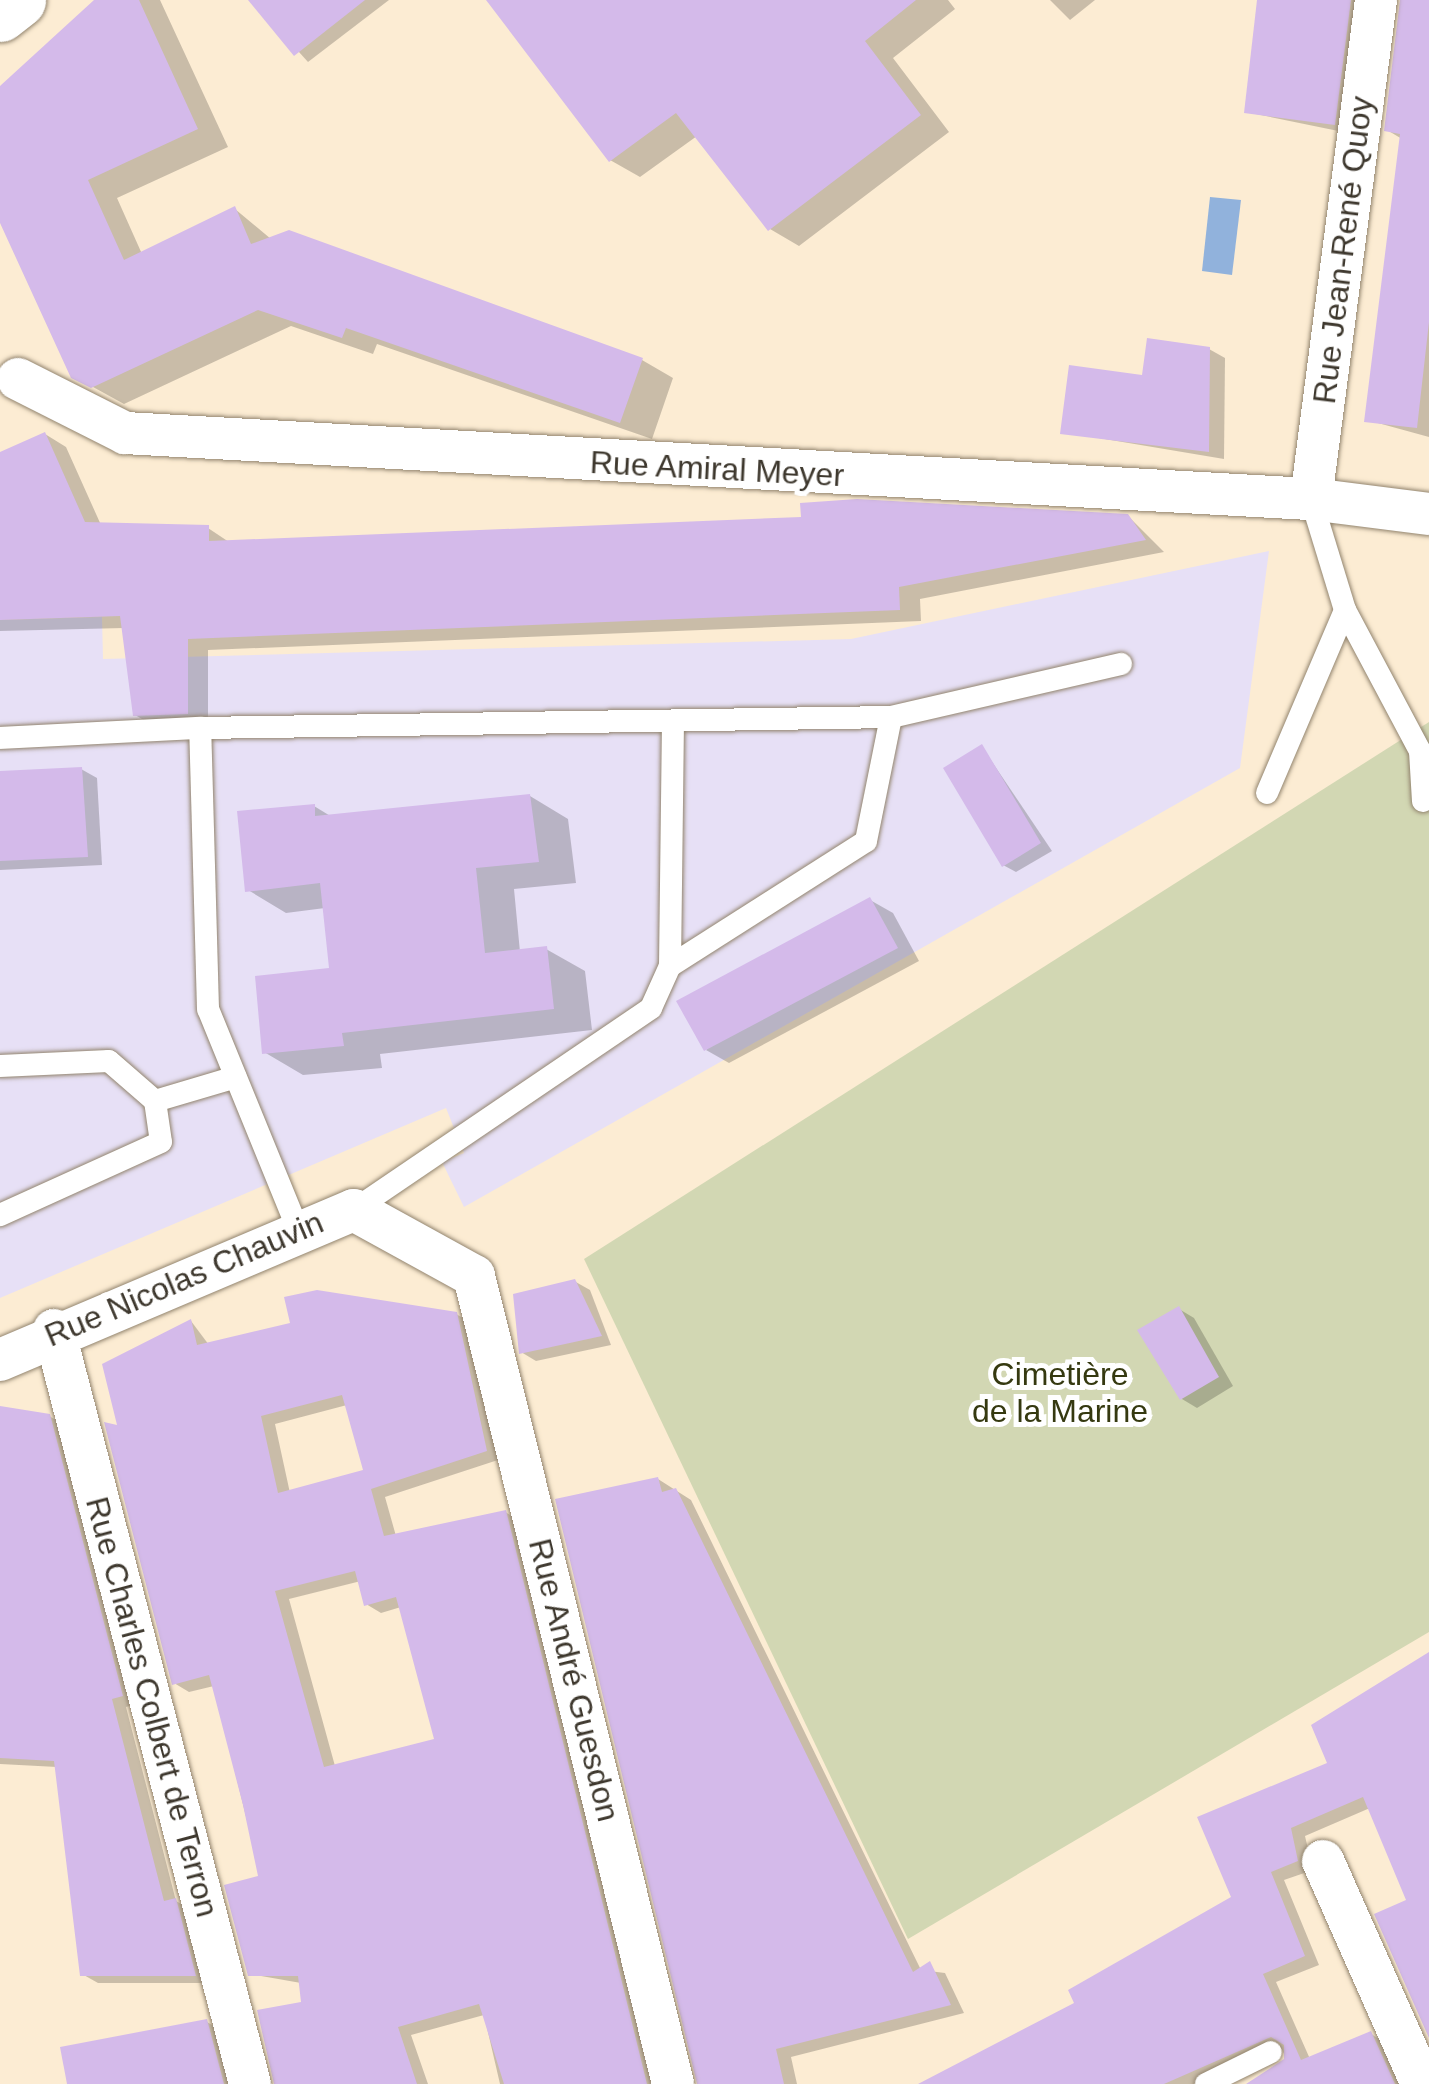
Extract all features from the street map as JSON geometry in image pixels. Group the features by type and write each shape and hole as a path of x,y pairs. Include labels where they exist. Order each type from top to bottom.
{"street":[{"path":"0,14 18,0"},
{"name":"Rue Jean-René Quoy","path":"1311,499 1376,0"},
{"name":"Rue Amiral Meyer","path":"6,366 125,433 216,442 1311,499 1429,514"},
{"name":"Rue Nicolas Chauvin","path":"0,1360 54,1330 297,1227 354,1210 474,1276"},
{"name":"Rue André Guesdon","path":"474,1276 673,2084"},
{"name":"Rue Charles Colbert de Terron","path":"54,1330 250,2084"},
{"path":"1323,1862 1422,2084"}],"lane":[{"path":"1311,499 1345,610 1420,751 1422,802"},
{"path":"1266,793 1345,610"},
{"path":"0,738 200,728 891,717 1121,664"},
{"path":"670,966 866,841 891,717"},
{"path":"354,1210 652,1008 670,966 674,721"},
{"path":"200,728 208,1008 297,1227"},
{"path":"0,1066 109,1061 155,1101 161,1142 0,1214"},
{"path":"155,1101 236,1077"},
{"path":"1206,2084 1270,2052"}],"shaded area":[{"path":"1269,551 1240,768 464,1207 442,1162 464,1153 446,1108 0,1298 0,620 102,617 103,659 851,639"}],"green space":[{"name":"Cimetière de la Marine","path":"1429,722 1429,1632 908,1939 584,1259"}],"water":[{"path":"1210,197 1241,200 1232,275 1202,271"}],"building":[{"path":"94,0 139,0 198,129 88,180 124,260 235,206 251,244 289,230 643,358 620,423 346,328 342,338 258,310 91,388 71,378 0,223 0,86"},
{"path":"248,0 365,0 294,56"},
{"path":"486,0 916,0 865,41 921,115 768,231 676,113 609,162"},
{"path":"1257,0 1351,0 1335,125 1244,113"},
{"path":"1400,0 1429,0 1429,322 1417,428 1364,422 1400,134 1384,131"},
{"path":"1147,338 1210,347 1209,452 1060,434 1069,365 1142,375"},
{"path":"45,432 85,522 209,525 209,541 801,517 800,503 857,499 1128,514 1146,540 899,587 900,610 188,639 188,714 133,716 120,616 0,620 0,452"},
{"path":"982,744 1041,843 1002,867 943,768"},
{"path":"82,767 88,857 0,861 0,771"},
{"path":"530,794 539,862 476,868 485,953 547,946 554,1009 342,1033 344,1046 262,1054 255,976 329,968 320,883 245,892 237,811 315,804 315,816"},
{"path":"870,897 898,948 704,1051 676,1001"},
{"path":"575,1279 602,1336 519,1354 513,1294"},
{"path":"317,1290 457,1312 487,1451 371,1489 384,1536 506,1510 647,2084 504,2084 479,2004 398,2027 417,2084 274,2084 257,2010 301,2002 298,1976 248,1976 224,1885 258,1876 243,1805 209,1675 172,1685 104,1422 117,1425 102,1364 191,1319 197,1345 290,1323 284,1297","holes":["342,1395 363,1470 278,1493 261,1416","355,1571 364,1606 396,1597 434,1739 324,1767 275,1591"]},
{"path":"1179,1306 1219,1377 1180,1400 1137,1330"},
{"path":"0,1406 50,1414 123,1696 112,1699 164,1901 176,1898 196,1976 80,1976 54,1761 0,1758"},
{"path":"658,1477 662,1492 676,1488 913,1972 930,1961 951,2005 776,2049 784,2084 697,2084 555,1499"},
{"path":"1429,1652 1429,2038 1374,1914 1406,1900 1363,1797 1291,1828 1298,1861 1271,1872 1305,1956 1263,1974 1301,2060 1371,2031 1395,2084 1246,2084 1284,2059 1284,2045 1271,2037 1164,2084 918,2084 1074,2003 1068,1990 1231,1897 1197,1817 1327,1763 1311,1725"},
{"path":"207,2019 224,2084 67,2084 60,2047"}]}
